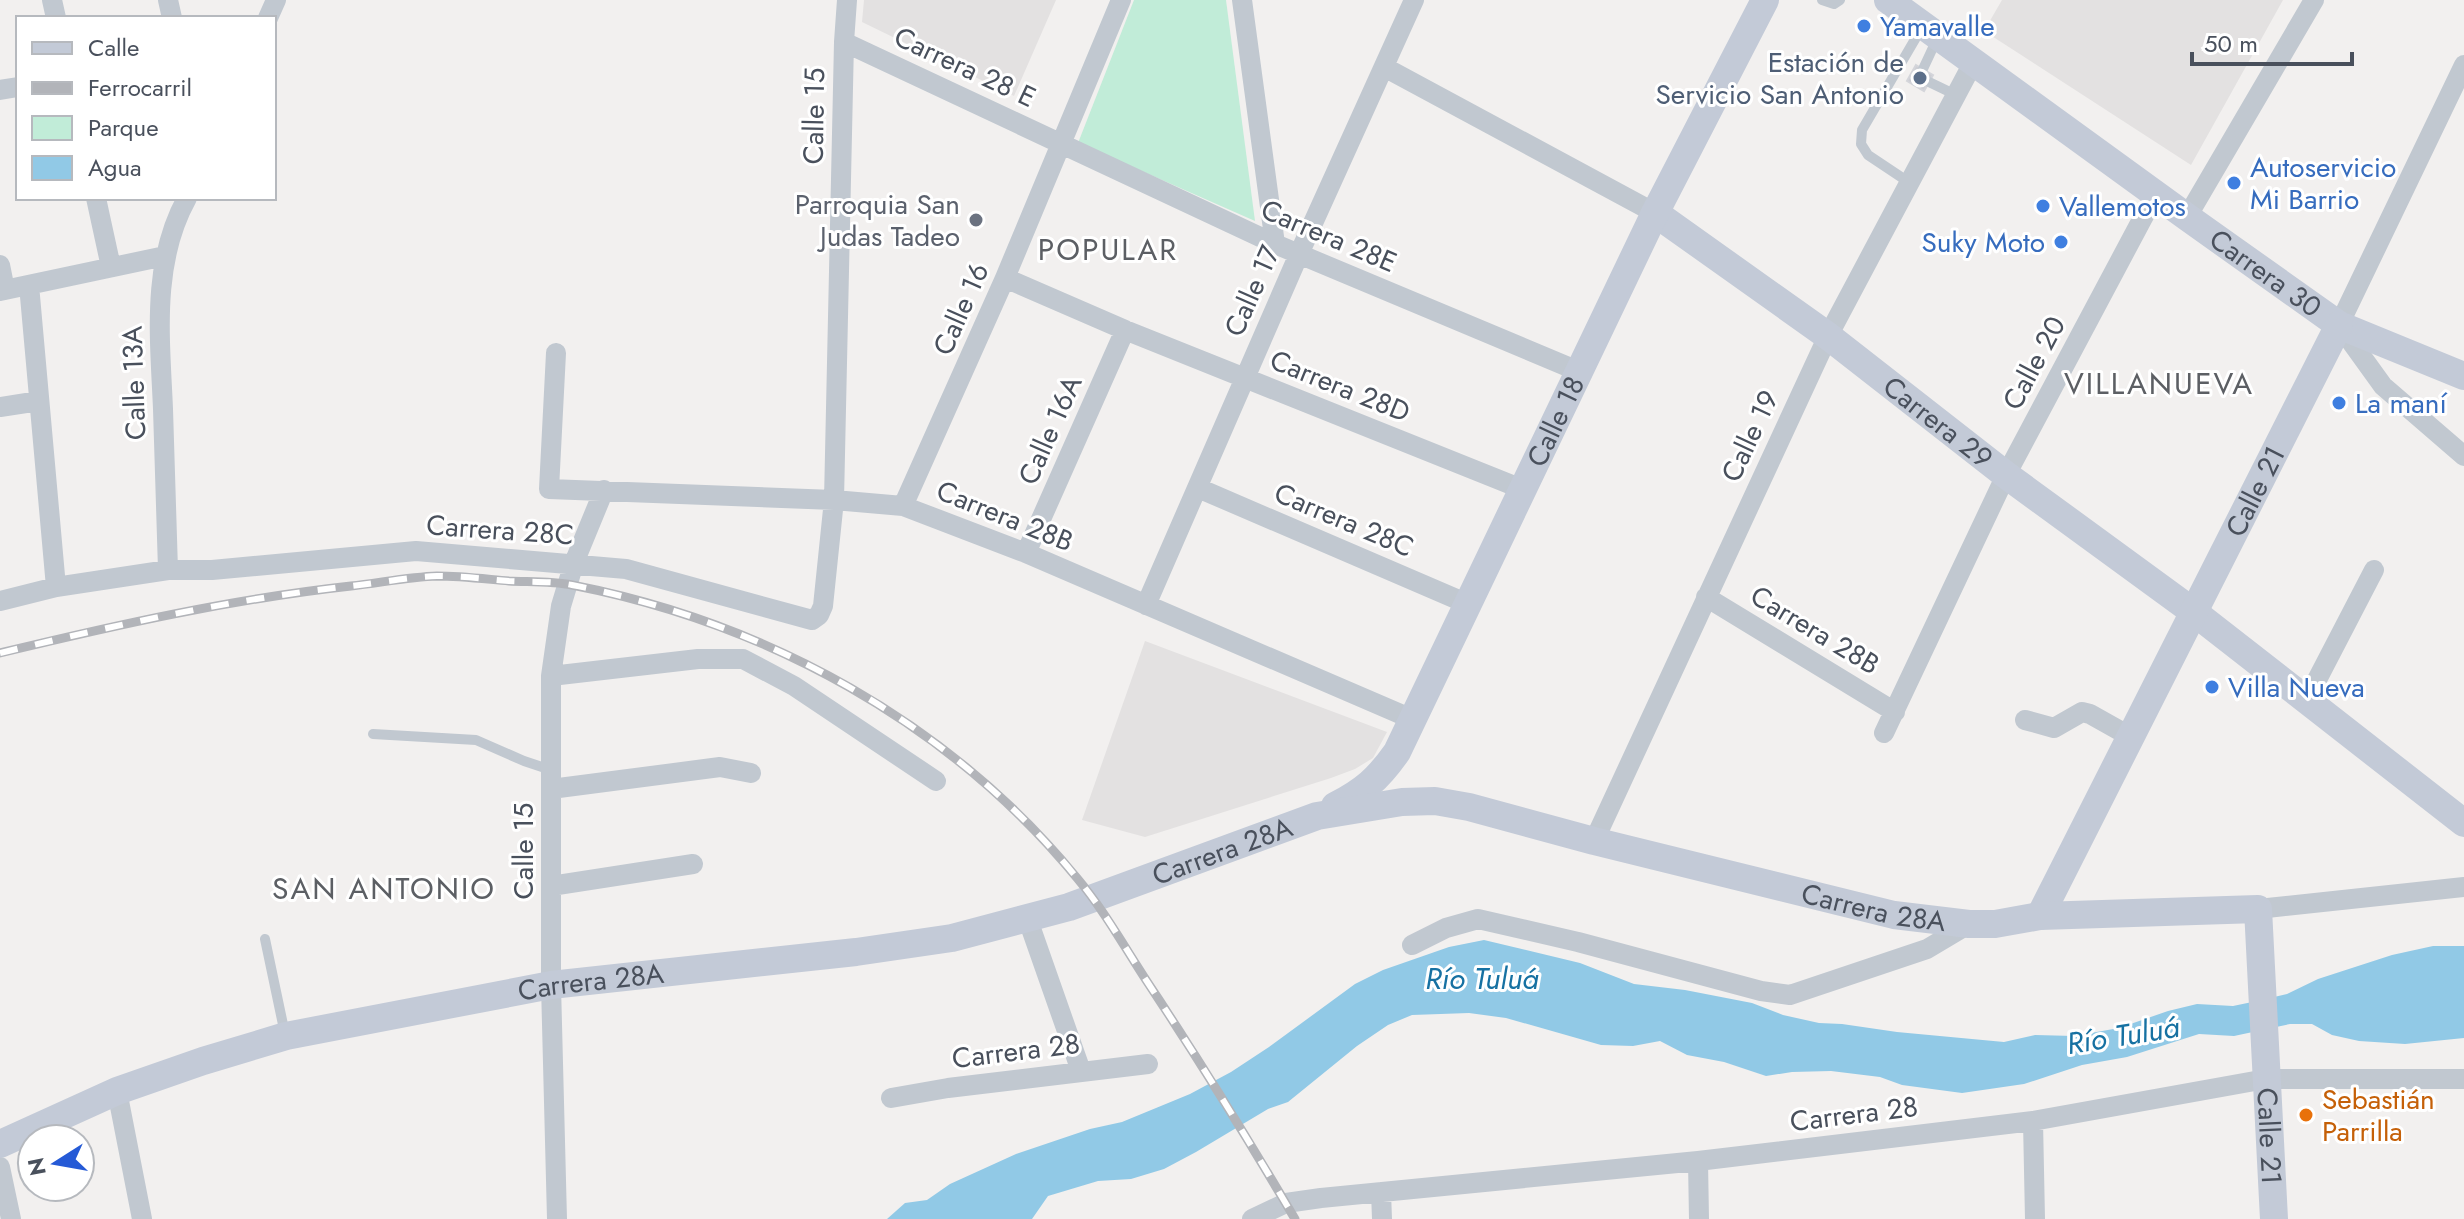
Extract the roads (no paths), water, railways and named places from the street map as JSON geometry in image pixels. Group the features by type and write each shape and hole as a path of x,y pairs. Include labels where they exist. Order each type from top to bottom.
{"street":[{"name":"Calle 15","path":"819,615 823,606 834,500 847,0"},
{"name":"Calle 16","path":"903,506 1005,278 1121,0"},
{"path":"1242,0 1275,244"},
{"name":"Calle 17","path":"1146,605 1414,0"},
{"name":"Calle 18","path":"1317,816 1364,790 1381,775 1397,752 1655,213 1765,0"},
{"name":"Carrera 30","path":"1888,0 2339,325 2464,376"},
{"path":"2187,217 2314,0"},
{"name":"Carrera 28 E","path":"844,42 1062,143"},
{"name":"Calle 19","path":"1594,841 1828,336 1973,63"},
{"name":"Calle 21","path":"2040,916 2339,325 2464,65"},
{"name":"Carrera 29","path":"1384,67 1655,213 1828,336 2006,475 2195,613 2464,823"},
{"name":"Carrera 28E","path":"1062,143 1275,244 1578,371"},
{"name":"Calle 20","path":"1884,733 2006,475 2155,195"},
{"path":"96,200 111,267"},
{"name":"Calle 13A","path":"168,570 159,311 165,256 176,217 186,200"},
{"path":"0,265 3,290 165,256"},
{"name":"Carrera 28D","path":"1005,278 1125,330 1522,489"},
{"path":"29,285 56,587"},
{"path":"2339,325 2383,386 2464,456"},
{"name":"Calle 16A","path":"1026,553 1125,330"},
{"name":"Carrera 28B","path":"556,353 549,489 834,500 903,506 1026,553 1412,719"},
{"path":"0,407 39,401"},
{"name":"Carrera 28C","path":"1198,488 1468,604"},
{"name":"Calle 15","path":"557,1219 551,985 551,676 561,606 574,563 604,490"},
{"name":"Carrera 28C","path":"168,570 212,570 416,551 626,569 812,620 819,615"},
{"path":"0,601 56,587 168,570"},
{"path":"2306,701 2374,570"},
{"name":"Carrera 28B","path":"1706,597 1895,712"},
{"path":"551,676 698,659 743,659 794,686 936,781"},
{"path":"2025,720 2054,728 2082,712 2131,737"},
{"path":"1397,752 1394,770 1397,785 1405,795 1418,802"},
{"path":"551,779 720,767 751,773"},
{"name":"Carrera 28A","path":"0,1144 117,1091 286,1036 551,985 897,947 952,938 1028,920 1115,891 1317,816 1402,802 1435,801 1469,807 1894,915 1969,924 1995,924 2040,916 2258,909 2464,887"},
{"path":"551,886 693,864"},
{"name":"Calle 21","path":"2258,909 2274,1219"},
{"path":"1412,945 1446,928 1478,919 1761,991 1790,995 1927,949 1969,924"},
{"path":"1028,920 1081,1071"},
{"name":"Carrera 28","path":"891,1098 948,1088 1148,1064"},
{"name":"Carrera 28","path":"1252,1219 1286,1203 1698,1161 2033,1121 2266,1079 2464,1079"},
{"path":"117,1091 142,1219"},
{"path":"2033,1121 2035,1219"},
{"path":"1698,1161 1699,1219"},
{"path":"0,1167 11,1219"},
{"path":"1381,1192 1382,1219"}],"lane":[{"path":"1822,0 1834,4 1840,0"},
{"path":"1923,69 1930,31"},
{"path":"1910,183 1868,155 1861,144 1862,130 1930,31"},
{"path":"1929,82 1956,95"},
{"path":"373,734 476,740 551,779"},
{"path":"265,939 286,1036"}],"water":[{"name":"Río Tuluá","path":"1484,940 1580,963 1634,984 1752,1003 1783,1015 1819,1023 2004,1042 2035,1035 2074,1036 2119,1028 2197,1004 2233,1006 2257,1001 2287,994 2318,979 2392,955 2433,946 2464,946 2464,1038 2405,1044 2359,1041 2332,1035 2312,1024 2290,1024 2234,1036 2199,1034 2024,1084 1962,1093 1831,1071 1766,1076 1724,1062 1687,1055 1660,1041 1633,1046 1601,1045 1506,1018 1469,1013 1412,1015 1388,1025 1357,1046 1288,1102 1268,1109 1164,1169 1131,1179 1098,1181 1048,1196 1032,1219 887,1219 905,1203 927,1200 950,1184 1016,1154 1090,1129 1122,1122 1190,1094 1231,1072 1355,984 1383,970 1449,947"}],"railway":[{"path":"0,653 218,606 307,591 437,576 572,585 644,602 715,625 784,654 850,688 913,727 972,772 1027,822 1087,890 1105,916 1295,1219"}],"place":[{"name":"Yamavalle","path":"1864,26"},
{"name":"Estación de Servicio San Antonio","path":"1920,78"},
{"name":"Autoservicio Mi Barrio","path":"2234,183"},
{"name":"Vallemotos","path":"2043,206"},
{"name":"Parroquia San Judas Tadeo","path":"976,220"},
{"name":"Suky Moto","path":"2061,242"},
{"name":"La maní","path":"2339,403"},
{"name":"Villa Nueva","path":"2212,687"},
{"name":"Sebastián Parrilla","path":"2306,1115"}],"district":[{"name":"POPULAR","path":"1108,249"},
{"name":"VILLANUEVA","path":"2159,383"},
{"name":"SAN ANTONIO","path":"384,888"}]}
